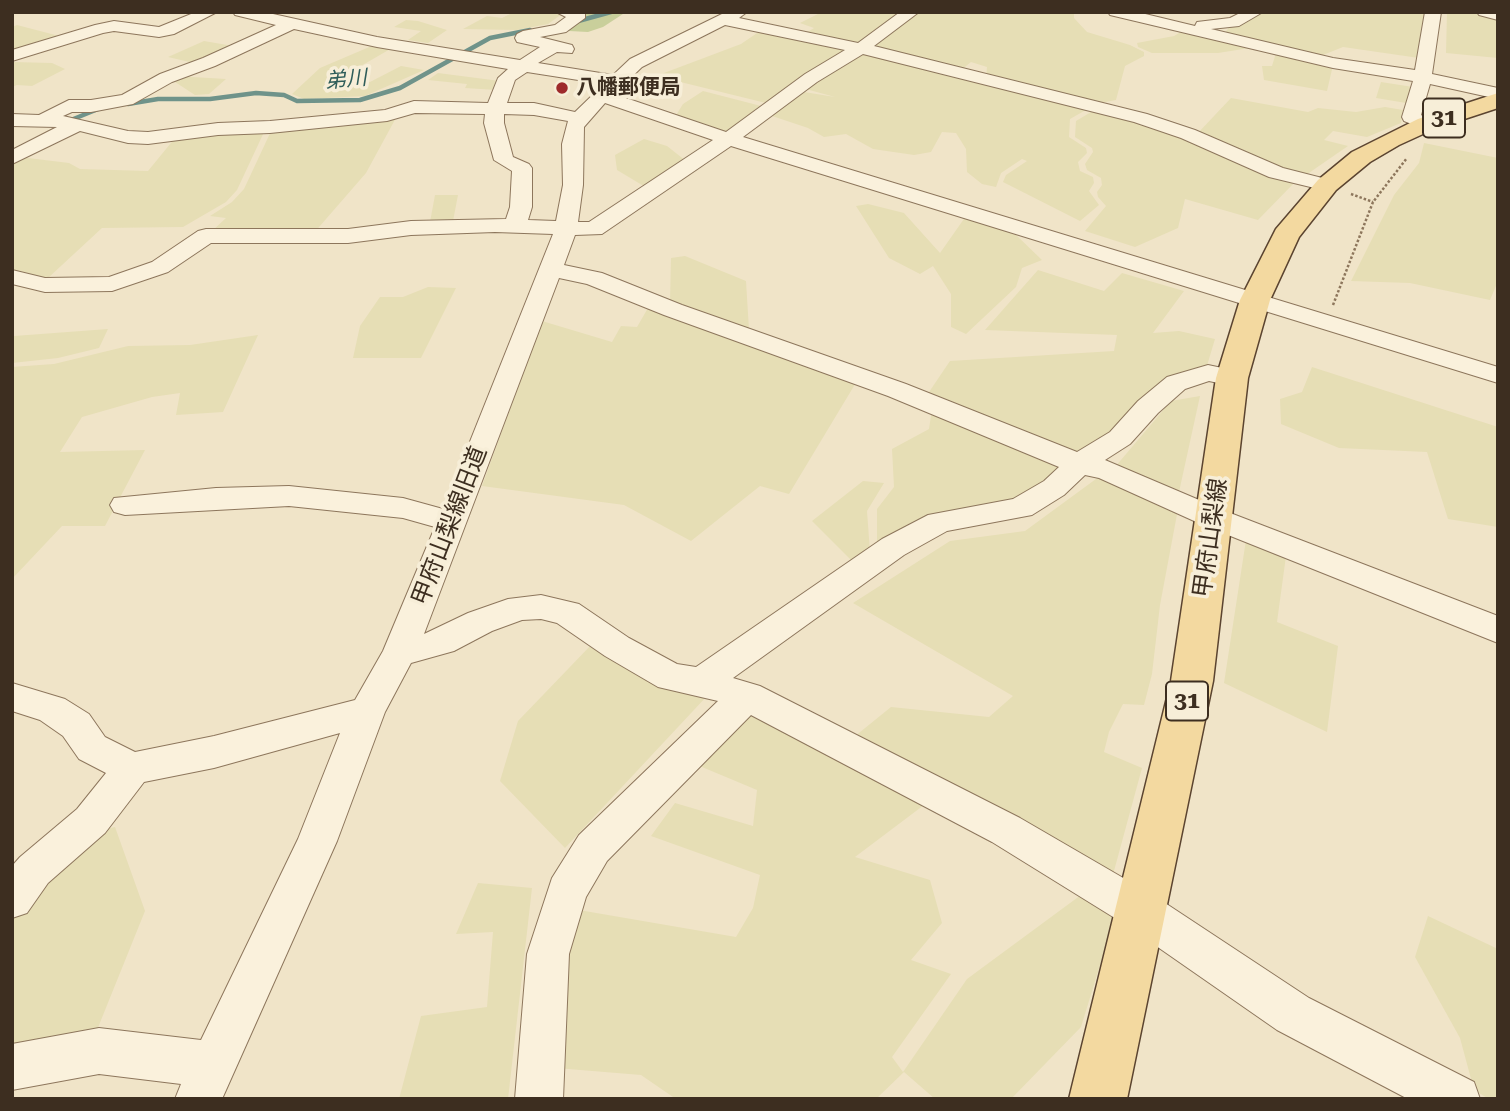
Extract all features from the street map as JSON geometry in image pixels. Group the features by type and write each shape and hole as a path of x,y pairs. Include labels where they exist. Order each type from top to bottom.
{"main road":[{"name":"甲府山梨線","path":"1098,1099 1192,681 1232,378 1255,300 1286,235 1327,185 1361,157 1426,124 1498,100"}],"street":[{"path":"12,56 114,26 159,32 174,29 209,12"},
{"path":"241,12 444,54 615,77 728,139 1498,375"},
{"path":"12,277 45,285 112,284 160,267 206,236 296,238 348,236 411,228 515,226 594,229 911,12"},
{"path":"1116,12 1333,63 1423,77 1498,94"},
{"path":"1177,26 1233,23 1255,12"},
{"path":"1426,124 1411,117 1423,77 1433,12"},
{"path":"1485,12 1498,15"},
{"path":"12,120 66,122 128,137 148,138 218,129 360,118 392,114 414,107 534,109 579,118 615,77 664,48 731,16 1140,118 1188,134 1276,173 1327,185"},
{"path":"41,121 69,106 91,106 127,100 166,78 209,62 291,24"},
{"path":"515,226 521,207 522,168 504,160 494,123 495,109 508,78 563,27 579,53"},
{"name":"甲府山梨線旧道","path":"202,1090 317,841 367,711 400,653 551,270 566,230 573,185 572,144 574,127 579,118"},
{"path":"12,158 75,126"},
{"path":"551,270 594,278 673,310 897,390 1079,464 1107,470 1214,518 1498,630"},
{"path":"701,682 893,547 939,522 1021,508 1054,488 1079,464 1120,438 1148,407 1176,383 1208,373 1232,378"},
{"path":"125,505 289,496 403,508 453,522"},
{"path":"400,653 442,642 480,622 520,608 541,607 567,613 617,647 670,677 701,682 747,695 1006,830 1141,911 1293,1014 1457,1099"},
{"path":"539,1099 548,954 567,891 593,848 747,695"},
{"path":"12,697 52,709 76,725 92,748 132,768 214,752 367,711"},
{"path":"12,900 34,870 91,821 132,768"},
{"path":"12,1067 99,1051 202,1090"}],"path":[{"path":"1322,321 1333,304 1373,202 1408,156 1391,140"}],"shaded area":[{"path":"514,12 562,14 548,24 517,30 463,29 487,16 502,18"},
{"path":"822,12 906,12 858,47 801,36 814,28 800,23"},
{"path":"916,12 1074,12 1074,18 1087,32 1130,45 1144,52 1144,56 1125,66 1116,100 1096,104 986,79 987,67 971,62 960,71 864,48"},
{"path":"1261,12 1429,12 1419,58 1343,47 1318,57 1223,35 1231,25 1247,22"},
{"path":"1447,12 1475,12 1498,17 1498,58 1446,53"},
{"path":"406,20 447,30 428,43 408,40 421,31 394,27"},
{"path":"17,25 63,37 12,54 12,27"},
{"path":"763,29 853,49 770,104 656,76 741,44"},
{"path":"1186,29 1256,47 1218,53 1152,53 1138,47 1137,43 1174,36"},
{"path":"204,41 233,46 194,63 168,57"},
{"path":"374,45 392,48 342,77 370,82 401,66 424,70 365,96 304,99 292,94 320,68"},
{"path":"862,51 1091,107 1070,119 1069,137 1086,148 1087,153 1078,162 1080,171 1093,177 1094,183 1089,191 1099,205 1080,221 1003,182 1006,175 1027,161 1022,159 1001,173 996,187 982,184 967,172 966,149 956,133 942,132 931,152 914,155 873,149 846,134 824,137 808,128 766,114 798,91 835,97 802,88"},
{"path":"1276,53 1333,65 1327,91 1264,80 1262,66 1272,66"},
{"path":"12,62 52,63 65,69 32,86 12,87"},
{"path":"438,73 500,81 496,90 465,88 467,84 428,80"},
{"path":"175,76 226,79 209,94 195,95 172,80"},
{"path":"1381,82 1413,87 1406,103 1376,98"},
{"path":"703,91 765,107 728,134 675,117 683,104"},
{"path":"1231,98 1308,112 1318,108 1356,112 1385,107 1403,110 1401,123 1367,137 1333,131 1324,140 1348,146 1303,177 1197,134"},
{"path":"1096,109 1138,120 1295,182 1258,220 1185,199 1178,228 1135,247 1085,231 1106,206 1097,192 1102,185 1101,178 1087,170 1085,164 1093,152 1092,148 1075,137 1076,121"},
{"path":"397,116 366,173 313,234 211,232 226,218 210,216 232,202 244,189 272,129"},
{"path":"265,130 237,190 226,202 183,227 102,228 48,278 12,270 12,161 20,157 69,163 80,169 148,171 175,138"},
{"path":"644,139 667,146 686,161 647,188 617,170 615,155"},
{"path":"1424,143 1498,158 1498,281 1490,300 1410,283 1351,281 1394,195 1419,163"},
{"path":"435,195 458,195 453,221 430,222"},
{"path":"868,204 904,213 940,253 966,216 1014,233 1042,260 1022,268 1016,287 966,334 951,327 951,294 933,266 920,274 889,258 856,206"},
{"path":"685,256 746,281 749,330 670,303 671,258"},
{"path":"1038,270 1104,291 1122,273 1184,291 1153,333 1179,331 1215,339 1206,369 1114,434 1075,456 927,395 950,361 1114,351 1117,335 985,330"},
{"path":"428,287 456,288 421,358 353,358 360,326 380,297 403,297"},
{"path":"648,308 857,381 789,494 760,486 691,541 624,505 482,486 542,321 612,342 621,326 637,327"},
{"path":"108,329 99,348 58,358 12,363 14,336"},
{"path":"258,335 223,412 176,415 180,393 152,397 82,417 60,452 145,450 105,526 62,526 12,579 12,367 54,364 128,346 190,345"},
{"path":"1312,367 1498,427 1498,527 1448,519 1427,452 1339,448 1281,424 1280,399 1302,392"},
{"path":"1200,396 1179,492 1115,467 1171,401"},
{"path":"932,409 1053,456 1060,471 1018,503 877,549 877,509 894,487 892,449 929,429"},
{"path":"1100,476 1178,509 1160,605 1152,674 1144,705 1123,704 1109,732 1104,752 1142,768 1111,882 849,741 891,707 989,717 1013,696 853,603 950,541 1025,531"},
{"path":"863,481 884,483 867,511 870,552 853,562 812,521"},
{"path":"1246,540 1286,556 1277,622 1338,646 1327,732 1224,683"},
{"path":"593,643 707,696 565,848 500,781 518,721"},
{"path":"747,706 928,802 855,857 930,880 942,923 911,960 951,974 892,1057 903,1072 967,979 1085,892 1116,913 1081,1027 1011,1099 935,1099 904,1072 876,1099 676,1099 641,1075 556,1068 573,909 736,937 753,908 760,875 651,836 675,803 753,826 757,790 690,762"},
{"path":"115,827 145,911 95,1035 12,1053 12,910 88,833"},
{"path":"478,883 532,888 508,1099 399,1099 421,1016 487,1007 493,932 456,934"},
{"path":"1428,916 1498,949 1498,1099 1489,1099 1474,1090 1460,1038 1415,957"}],"green space":[{"path":"584,12 626,12 603,27 588,32 569,31 566,28"}],"waterway":[{"name":"弟川","path":"571,23 611,12"},
{"name":"弟川","path":"128,104 158,99 210,99 256,93 284,95 297,101 360,100 400,88 490,38 530,30"},
{"name":"弟川","path":"71,120 98,109"}],"place":[{"name":"八幡郵便局","path":"562,88"}]}
